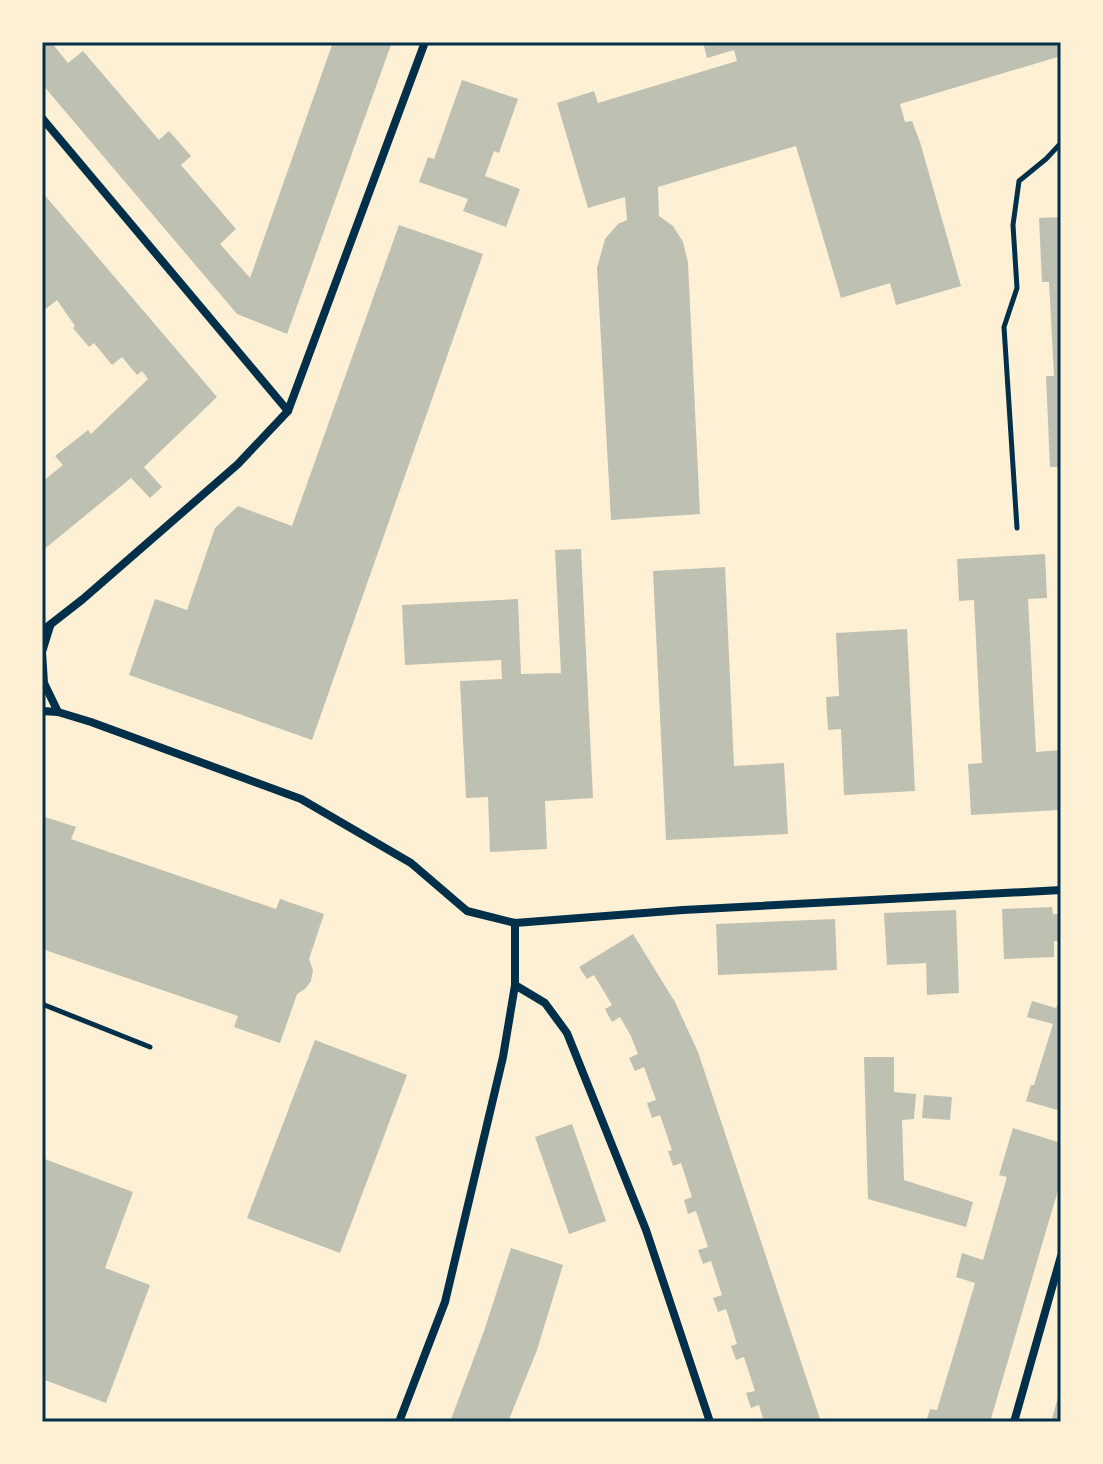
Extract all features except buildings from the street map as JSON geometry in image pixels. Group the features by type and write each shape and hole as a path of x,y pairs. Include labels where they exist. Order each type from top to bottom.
{"street":[{"path":"42,631 238,464 288,411 425,42"},
{"path":"42,118 288,411"},
{"path":"51,625 42,652 44,683 58,712"},
{"path":"42,711 58,712 91,722 301,799 411,863 467,911 515,923 683,910 1061,890"},
{"path":"399,1422 445,1302 503,1057 515,985 515,923"},
{"path":"515,985 545,1003 567,1033 646,1230 710,1422"},
{"path":"1014,1422 1061,1256"}],"path":[{"path":"1017,528 1004,327 1017,288 1013,225 1019,181 1061,143"},
{"path":"42,1004 150,1047"}]}
